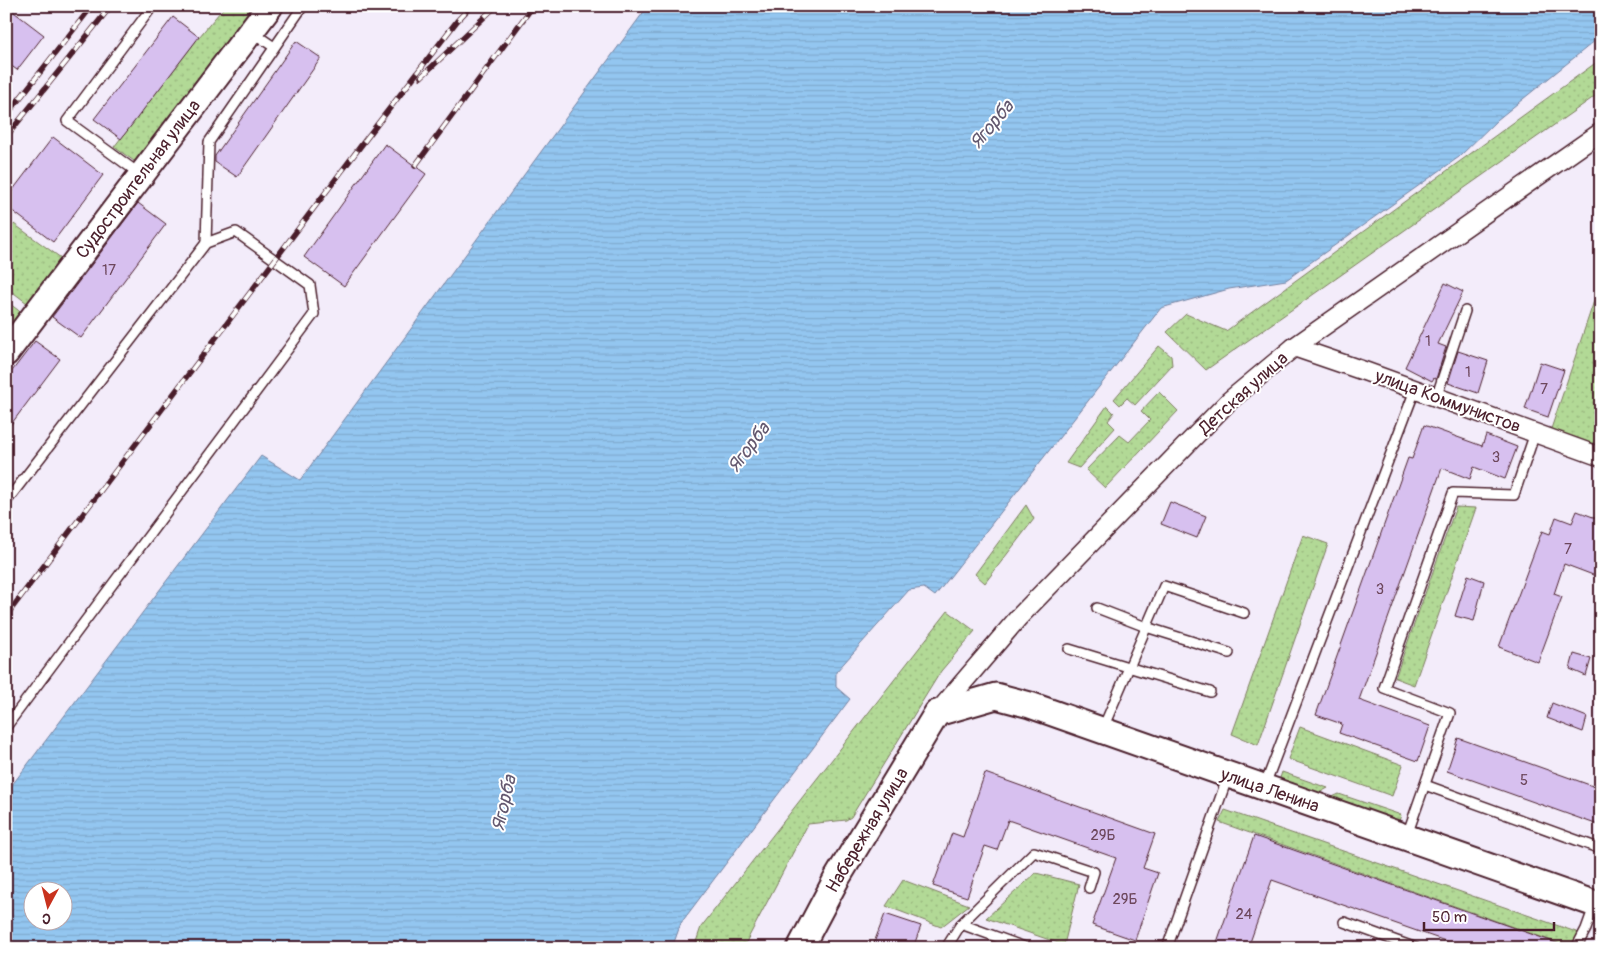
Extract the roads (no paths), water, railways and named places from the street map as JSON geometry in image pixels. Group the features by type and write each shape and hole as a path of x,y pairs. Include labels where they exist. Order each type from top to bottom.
{"main road":[{"name":"Судостроительная улица","path":"6,353 270,6"},
{"name":"улица Ленина","path":"937,713 996,696 1030,706 1598,905"},
{"name":"Набережная улица","path":"800,948 837,878 937,713"}],"street":[{"name":"Детская улица","path":"937,713 1018,618 1228,401 1294,348 1601,132"},
{"name":"улица Коммунистов","path":"1294,348 1367,372 1601,457"}],"lane":[{"path":"206,242 209,142 303,6"},
{"path":"141,175 67,122 149,11"},
{"path":"251,31 274,48"},
{"path":"6,502 206,242 236,232 310,285 314,314 6,727"},
{"path":"1436,398 1465,311"},
{"path":"1264,788 1415,390"},
{"path":"1406,838 1450,714 1384,688 1453,493 1514,495 1535,434"},
{"path":"1102,731 1164,586 1244,613"},
{"path":"1097,608 1146,627 1229,653"},
{"path":"1069,649 1210,692"},
{"path":"1167,948 1228,775"},
{"path":"1425,785 1601,850"},
{"path":"946,948 962,924 1034,852 1094,872 1089,888"},
{"path":"1576,948 1598,905"},
{"path":"1344,922 1416,948"},
{"path":"962,924 1026,948"}],"water":[{"name":"Ягорба","path":"648,6 1601,6 1601,36 1497,120 1459,157 1286,280 1229,289 1161,308 935,596 924,588 909,590 836,672 836,687 850,699 681,923 672,948 6,948 6,793 261,456 300,480"}],"railway":[{"path":"6,116 92,6"},
{"path":"6,137 111,6"},
{"path":"6,616 366,139 457,21 471,6"},
{"path":"421,77 496,6"},
{"path":"415,166 533,6"}]}
